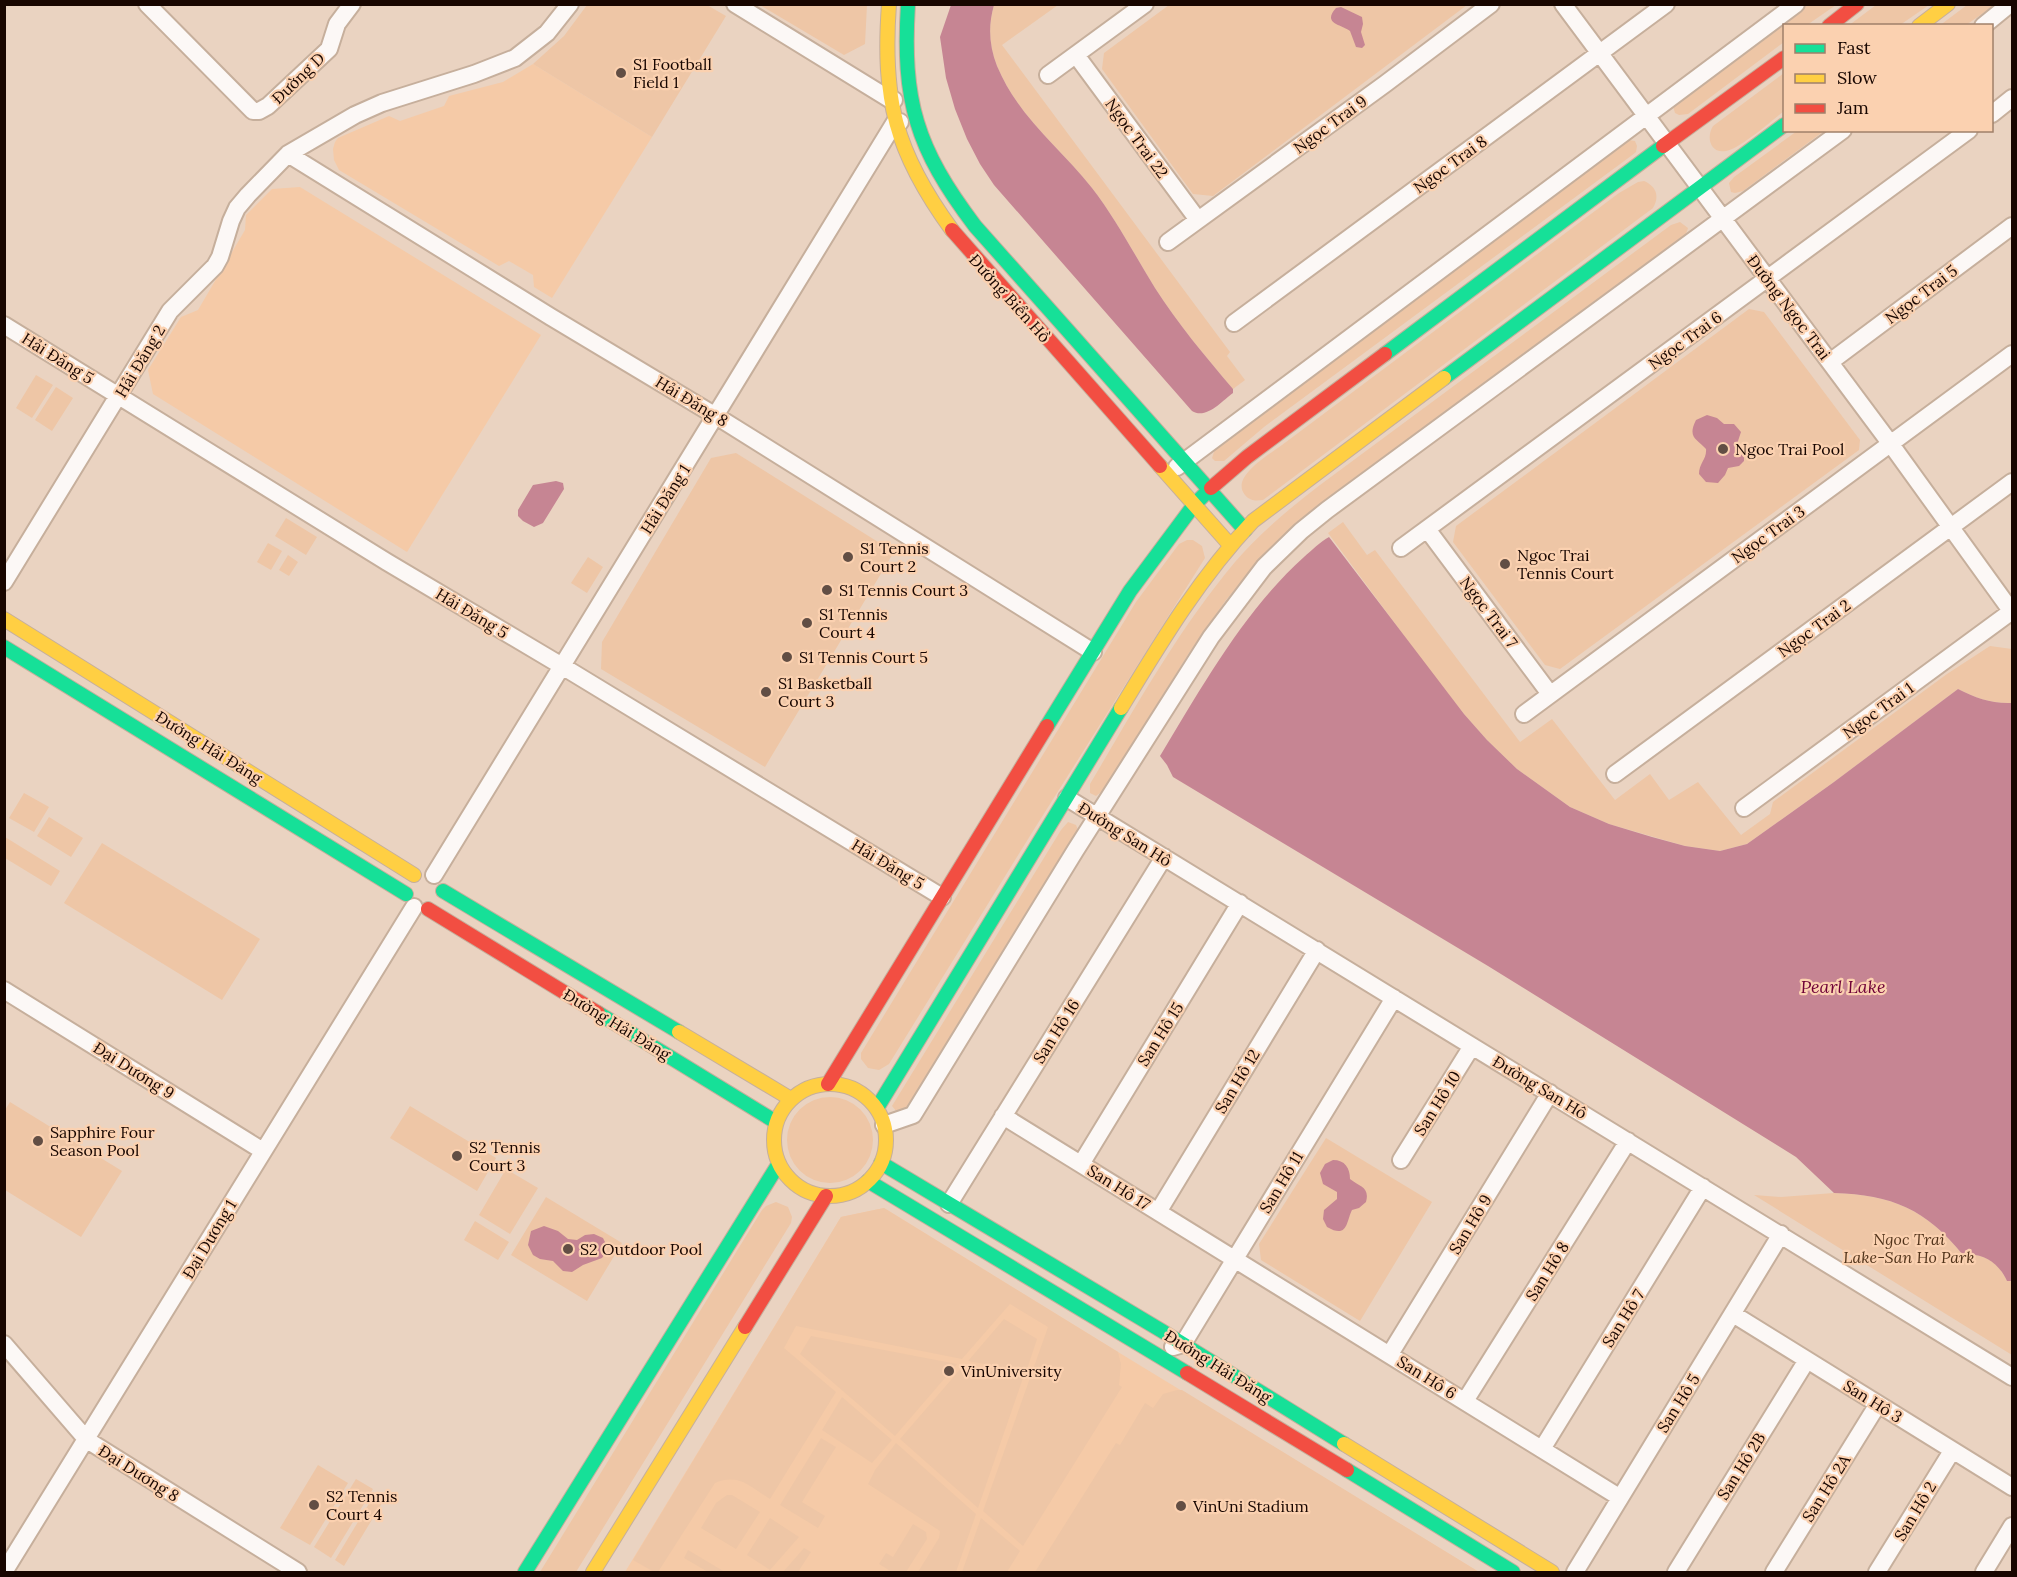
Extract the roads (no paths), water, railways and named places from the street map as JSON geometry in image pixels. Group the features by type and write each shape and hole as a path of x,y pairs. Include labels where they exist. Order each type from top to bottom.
{"street":[{"name":"Đường D","path":"147,4 253,111 264,109 325,52 332,44 333,32 337,24 352,4"},
{"name":"Hải Đăng 2","path":"4,582 170,311 206,275 220,257 237,208 288,154 332,126 368,109 515,58 547,33 570,4"},
{"path":"735,4 891,100 910,99"},
{"name":"Đường Biển Hồ","path":"889,4 887,69 895,123 912,163 935,205 955,235 1230,545"},
{"name":"Đường Biển Hồ","path":"908,4 906,62 910,99 915,119 931,156 967,216 1245,530"},
{"path":"1048,75 1145,4"},
{"name":"Ngọc Trai 9","path":"1168,242 1491,4"},
{"name":"Đường Ngọc Trai","path":"1563,4 1890,443 2012,612"},
{"name":"Ngọc Trai 8","path":"1234,323 1666,4"},
{"path":"1168,476 1796,4"},
{"path":"1831,24 1857,4"},
{"path":"1922,24 1948,4"},
{"path":"1985,24 2010,4"},
{"name":"Ngọc Trai 22","path":"1076,55 1198,220"},
{"path":"828,1084 1130,591 1194,505 1208,490 1275,436 1667,143 1783,59"},
{"path":"1993,113 2013,98"},
{"path":"895,123 915,119"},
{"name":"Hải Đăng 1","path":"434,875 895,123"},
{"path":"877,1108 1181,610 1230,545 1282,498 1783,126"},
{"path":"884,1125 913,1115 1097,816 1211,637 1264,567 1301,531 1327,510 1840,132"},
{"name":"Ngọc Trai 6","path":"1401,548 1965,132"},
{"name":"Hải Đăng 8","path":"288,154 716,416 1093,652"},
{"name":"Ngọc Trai 5","path":"1830,362 2013,226"},
{"name":"Hải Đăng 5","path":"4,325 387,562 942,897"},
{"name":"Ngọc Trai 3","path":"1524,714 2013,354"},
{"name":"Ngọc Trai 2","path":"1615,774 2013,482"},
{"name":"Ngọc Trai 7","path":"1427,529 1550,694"},
{"name":"Ngọc Trai 1","path":"1744,808 2012,612"},
{"name":"Đường Hải Đăng","path":"4,619 414,874"},
{"name":"Đường Hải Đăng","path":"4,647 416,903 776,1122"},
{"name":"Đường San Hô","path":"1067,798 2013,1377"},
{"name":"San Hô 16","path":"949,1204 1164,857"},
{"path":"424,872 434,875 440,881 443,891 437,904 416,903 406,885 414,874 424,872"},
{"name":"Đường Hải Đăng","path":"443,891 791,1098"},
{"name":"Đại Dương 1","path":"4,1572 416,903"},
{"name":"San Hô 15","path":"1081,1164 1240,903"},
{"name":"San Hô 12","path":"1158,1212 1317,950"},
{"name":"Đại Dương 9","path":"4,990 263,1151"},
{"name":"San Hô 11","path":"1183,1344 1394,998"},
{"name":"San Hô 10","path":"1401,1160 1472,1046"},
{"path":"818,1084 847,1086 860,1092 877,1108 884,1125 886,1139 881,1163 868,1181 856,1190 841,1195 826,1196 808,1192 792,1182 778,1166 773,1137 776,1122 782,1109 791,1098 804,1090 818,1084"},
{"name":"San Hô 9","path":"1390,1354 1550,1093"},
{"name":"San Hô 17","path":"1003,1116 1233,1260"},
{"name":"San Hô 8","path":"1466,1401 1628,1141"},
{"name":"Đường Hải Đăng","path":"881,1163 1162,1331 1552,1572"},
{"path":"525,1572 778,1166"},
{"name":"Đường Hải Đăng","path":"868,1181 1156,1353 1513,1572"},
{"name":"San Hô 7","path":"1542,1449 1703,1187"},
{"path":"593,1572 826,1196"},
{"name":"San Hô 5","path":"1575,1572 1781,1234"},
{"name":"San Hô 6","path":"1233,1260 1390,1354 1619,1497"},
{"name":"San Hô 3","path":"1733,1314 2013,1487"},
{"path":"1156,1353 1162,1331"},
{"name":"Đại Dương 8","path":"4,1344 87,1440 297,1572"},
{"path":"1156,1353 1183,1344"},
{"name":"San Hô 2B","path":"1676,1572 1807,1360"},
{"name":"San Hô 2A","path":"1774,1572 1878,1404"},
{"name":"San Hô 2","path":"1877,1572 1952,1450"},
{"path":"1984,1572 2013,1526"}],"water":[{"path":"951,5 994,5 990,28 992,51 1006,84 1016,101 1040,131 1101,200 1164,301 1192,340 1233,389 1233,393 1214,408 1203,413 1192,411 994,185 980,164 955,109 946,78 940,37"},
{"path":"1341,7 1362,17 1361,32 1365,45 1362,48 1356,47 1350,31 1332,20 1332,13 1336,8"},
{"name":"Ngoc Trai Pool","path":"1707,415 1717,418 1724,424 1734,424 1741,432 1737,444 1744,453 1744,461 1739,466 1728,468 1718,483 1706,482 1699,474 1706,449 1694,437 1693,426 1696,420"},
{"path":"556,481 563,483 564,489 543,523 534,527 523,521 518,516 518,510 533,485"},
{"name":"Pearl Lake","path":"1329,537 1464,714 1517,769 1570,807 1609,824 1685,846 1720,851 1747,844 1958,689 1984,700 2012,703 2012,1281 2007,1281 2000,1269 1990,1260 1977,1255 1963,1255 1935,1226 1906,1207 1873,1197 1834,1193 1796,1157 1488,966 1173,777 1160,756 1208,677 1262,602 1304,557"},
{"path":"1333,1160 1341,1161 1346,1165 1350,1179 1367,1193 1366,1202 1352,1210 1345,1228 1339,1231 1327,1227 1323,1219 1324,1210 1337,1199 1337,1192 1323,1184 1320,1173 1325,1164"},
{"name":"S2 Outdoor Pool","path":"544,1226 558,1231 568,1239 577,1240 585,1235 594,1234 603,1238 606,1252 602,1258 572,1272 563,1271 553,1261 540,1259 533,1255 528,1245 531,1231"}],"place":[{"name":"S1 Football Field 1","path":"621,73"},
{"name":"Ngoc Trai Pool","path":"1723,449"},
{"name":"S1 Tennis Court 2","path":"848,557"},
{"name":"Ngoc Trai Tennis Court","path":"1505,564"},
{"name":"S1 Tennis Court 3","path":"827,590"},
{"name":"S1 Tennis Court 4","path":"807,623"},
{"name":"S1 Tennis Court 5","path":"787,657"},
{"name":"S1 Basketball Court 3","path":"766,692"},
{"name":"Sapphire Four Season Pool","path":"38,1141"},
{"name":"S2 Tennis Court 3","path":"457,1156"},
{"name":"S2 Outdoor Pool","path":"568,1249"},
{"name":"VinUniversity","path":"949,1371"},
{"name":"S2 Tennis Court 4","path":"314,1505"},
{"name":"VinUni Stadium","path":"1181,1506"}],"park label":[{"name":"Ngoc Trai Lake-San Ho Park","path":"1909,1248"}]}
